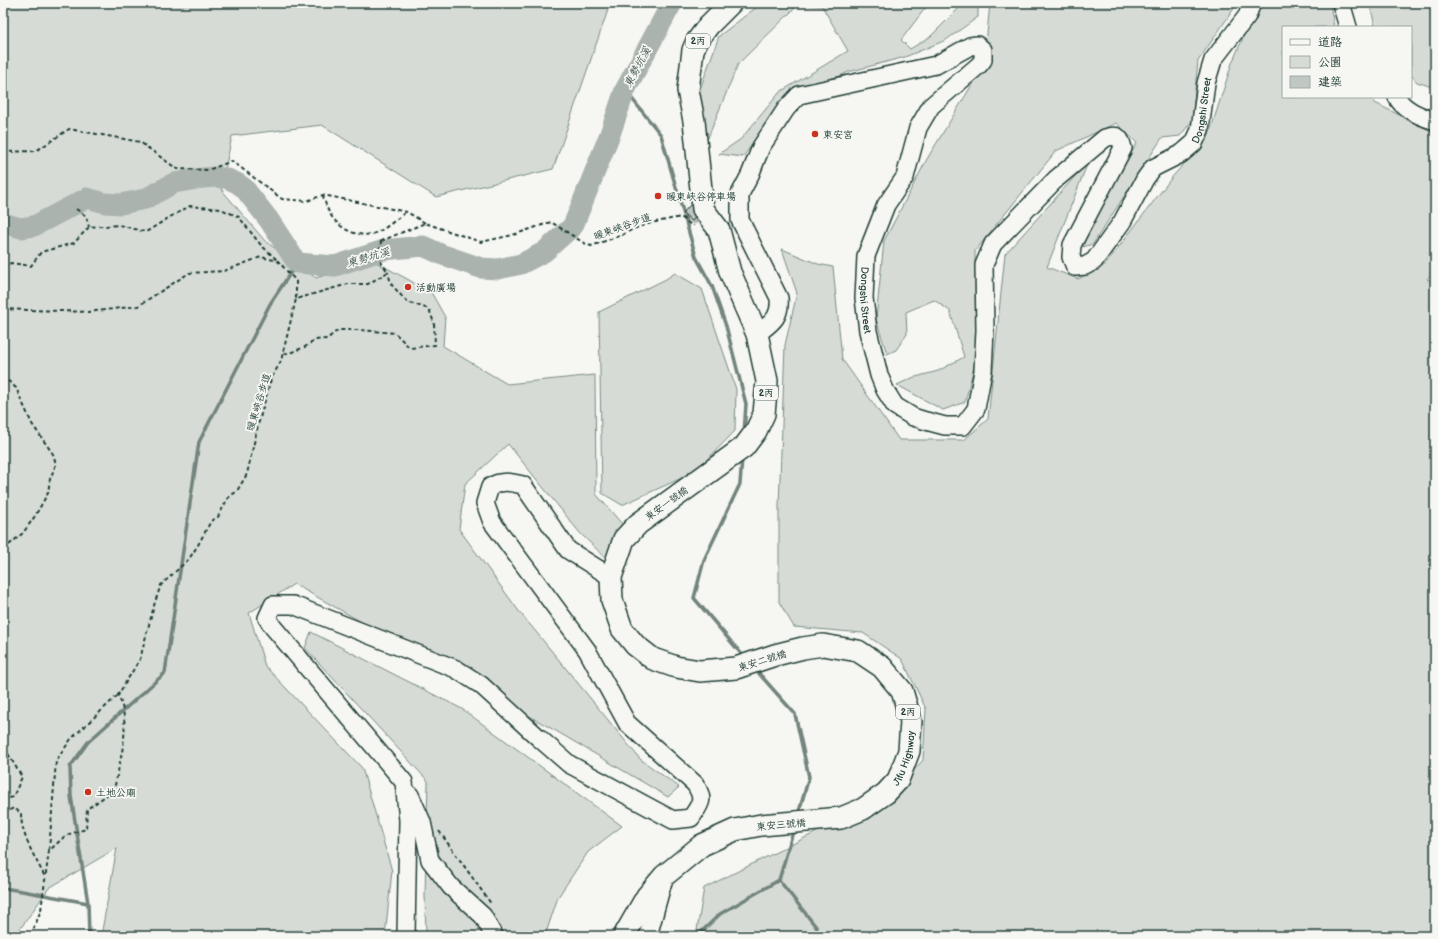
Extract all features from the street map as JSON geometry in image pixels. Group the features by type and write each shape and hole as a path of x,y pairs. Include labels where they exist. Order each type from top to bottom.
{"main road":[{"name":"2丙","path":"732,3 709,25 697,41 693,50 689,84 703,208 719,230 730,272 756,334"},
{"name":"東安一號橋","path":"611,577 624,539 638,524 744,447 756,431 764,414 767,381 756,334"},
{"name":"東安二號橋","path":"611,577 612,600 622,629 635,645 653,659 676,667 700,671 736,668 775,655 803,648 823,646"},
{"name":"Jifu Highway","path":"823,646 858,651 882,667 902,691 911,721 909,751 898,780 886,793 863,809"},
{"name":"東安三號橋","path":"664,876 702,845 735,830 761,825 841,818 863,809"},
{"name":"2丙","path":"624,936 647,896 664,876"}],"street":[{"name":"Dongshi Street","path":"756,334 771,323 780,310 780,298 740,220 740,194 750,175 761,147 786,109 799,95 936,65 970,46 977,45 983,50 983,60 931,106 918,128 905,177 886,205 866,256 864,298 868,331 879,375 885,390 896,406 913,417 926,421 945,426 963,426 976,409 983,372 985,330 984,265 992,244 1056,178 1105,138 1112,135 1117,136 1121,140 1123,148 1072,245 1071,257 1075,267 1085,266 1094,261 1122,222 1152,168 1181,154 1194,142 1200,130 1206,83 1213,60 1247,16 1252,3"},
{"path":"1341,3 1348,26"},
{"path":"1398,98 1400,103 1422,117 1435,121"},
{"path":"494,936 482,916 451,887 430,860 422,822 404,782 267,618 273,604 294,605 456,669 481,685 569,764 673,820 691,818 701,802 701,794 695,784 628,723 587,650 492,522 485,504 490,487 497,483 506,482 523,485 568,550 611,577"},
{"path":"404,782 408,820 406,936"},
{"path":"648,936 664,876"}],"path":[{"path":"3,152 36,151 69,129 140,142 177,169 208,170 232,161 282,199 307,201 323,195 407,212 425,223"},
{"path":"323,195 328,212 338,224 359,235 372,234 384,228 407,212"},
{"name":"暖東峽谷步道","path":"49,851 56,762 71,739 118,694 140,659 161,585 189,559 211,521 218,517 228,498 237,491 247,474 258,425 271,379 281,361 296,299 296,281 260,244 239,218 220,209 190,206 146,232 119,225 89,227"},
{"path":"3,267 11,263 31,266 41,252 74,243 89,227 86,216 76,209"},
{"name":"暖東峽谷步道","path":"425,223 481,242 513,235 551,222 591,246 651,223 680,217 691,225 719,230"},
{"path":"281,361 282,354 298,349 315,340 327,339 338,330 361,330 395,333 410,348 435,345 434,323 429,309 407,302 391,284 388,272 379,259 381,241 425,223"},
{"path":"3,309 88,312 138,306 189,273 224,270 261,257 278,261"},
{"path":"296,299 348,284 368,284 388,272"},
{"path":"3,376 16,388 32,424 53,454 56,464 50,479 48,492 35,516 23,533 3,550"},
{"path":"31,936 41,910 45,890 49,851 66,835 86,829 87,809 114,790 125,733 122,704 118,694"},
{"path":"3,749 7,752 22,777 13,797 6,799 3,797"},
{"path":"3,813 14,808 21,813 21,823 29,847 46,878"},
{"path":"436,827 492,904 494,910"}],"green space":[{"path":"3,3 615,3 609,7 553,169 436,197 322,125 232,136 221,189 265,241 316,278 372,260 432,294 445,317 443,346 507,384 595,375 596,494 636,540 612,564 580,533 508,444 465,484 459,529 518,610 640,759 679,787 668,797 556,731 294,584 249,613 265,666 362,768 392,871 385,936 101,936 117,848 49,888 15,936 3,936"},
{"path":"762,3 929,3 901,40 910,49 930,37 964,3 978,3 978,17 946,40 905,57 848,72 779,106 743,157 719,154 741,139 780,92 848,51 822,6 798,5 738,64 705,145 699,92 719,36"},
{"path":"990,3 1235,3 1233,10 1198,61 1192,121 1180,136 1162,138 1093,244 1083,247 1087,233 1137,143 1116,123 1056,151 975,251 976,359 965,402 943,410 897,385 912,378 938,371 964,357 950,311 934,300 906,312 907,334 896,350 887,354 876,319 884,241 927,159 984,65"},
{"path":"1258,3 1330,3 1334,26 1282,26 1282,98 1372,98 1375,103 1435,133 1435,270 1427,279 1435,283 1435,936 696,936 704,888 863,809 900,786 923,760 926,709 902,659 863,633 794,627 779,602 779,506 785,345 797,293 782,249 818,264 833,267 842,359 899,440 964,440 988,419 1005,254 1088,162 1047,267 1078,279 1105,265 1173,176 1208,138 1232,63"},
{"path":"1370,3 1435,3 1435,88 1417,82 1412,76 1412,26 1375,26"},
{"path":"675,273 702,289 736,389 735,431 695,472 622,505 602,493 599,312 666,279"},
{"path":"311,632 462,709 622,826 588,852 558,897 545,936 426,936 425,895 428,781 305,648"}],"building":[{"path":"696,198 705,206 692,221 683,213"}],"waterway":[{"name":"東勢坑溪","path":"3,223 21,228 34,226 87,198 105,203 121,204 145,199 174,183 216,177 228,179 244,188 269,220 297,263 335,266 384,250 423,246 443,255 481,268 498,269 521,264 544,252 573,226 610,134 625,90 672,3"},
{"path":"625,90 661,135 696,257 712,286 726,326 746,404 744,433"},
{"path":"89,936 88,903 71,796 70,767 88,742 165,673 199,442 270,304 297,263"},
{"path":"742,458 740,484 704,560 694,598 744,657"},
{"path":"755,669 795,714 809,777 798,815"},
{"path":"794,828 779,880 817,928 814,936"},
{"path":"697,936 720,914 779,880"},
{"path":"3,888 88,903"}],"place":[{"name":"東安宮","path":"815,134"},
{"name":"暖東峽谷停車場","path":"658,196"},
{"name":"活動廣場","path":"408,287"},
{"name":"土地公廟","path":"88,792"}]}
